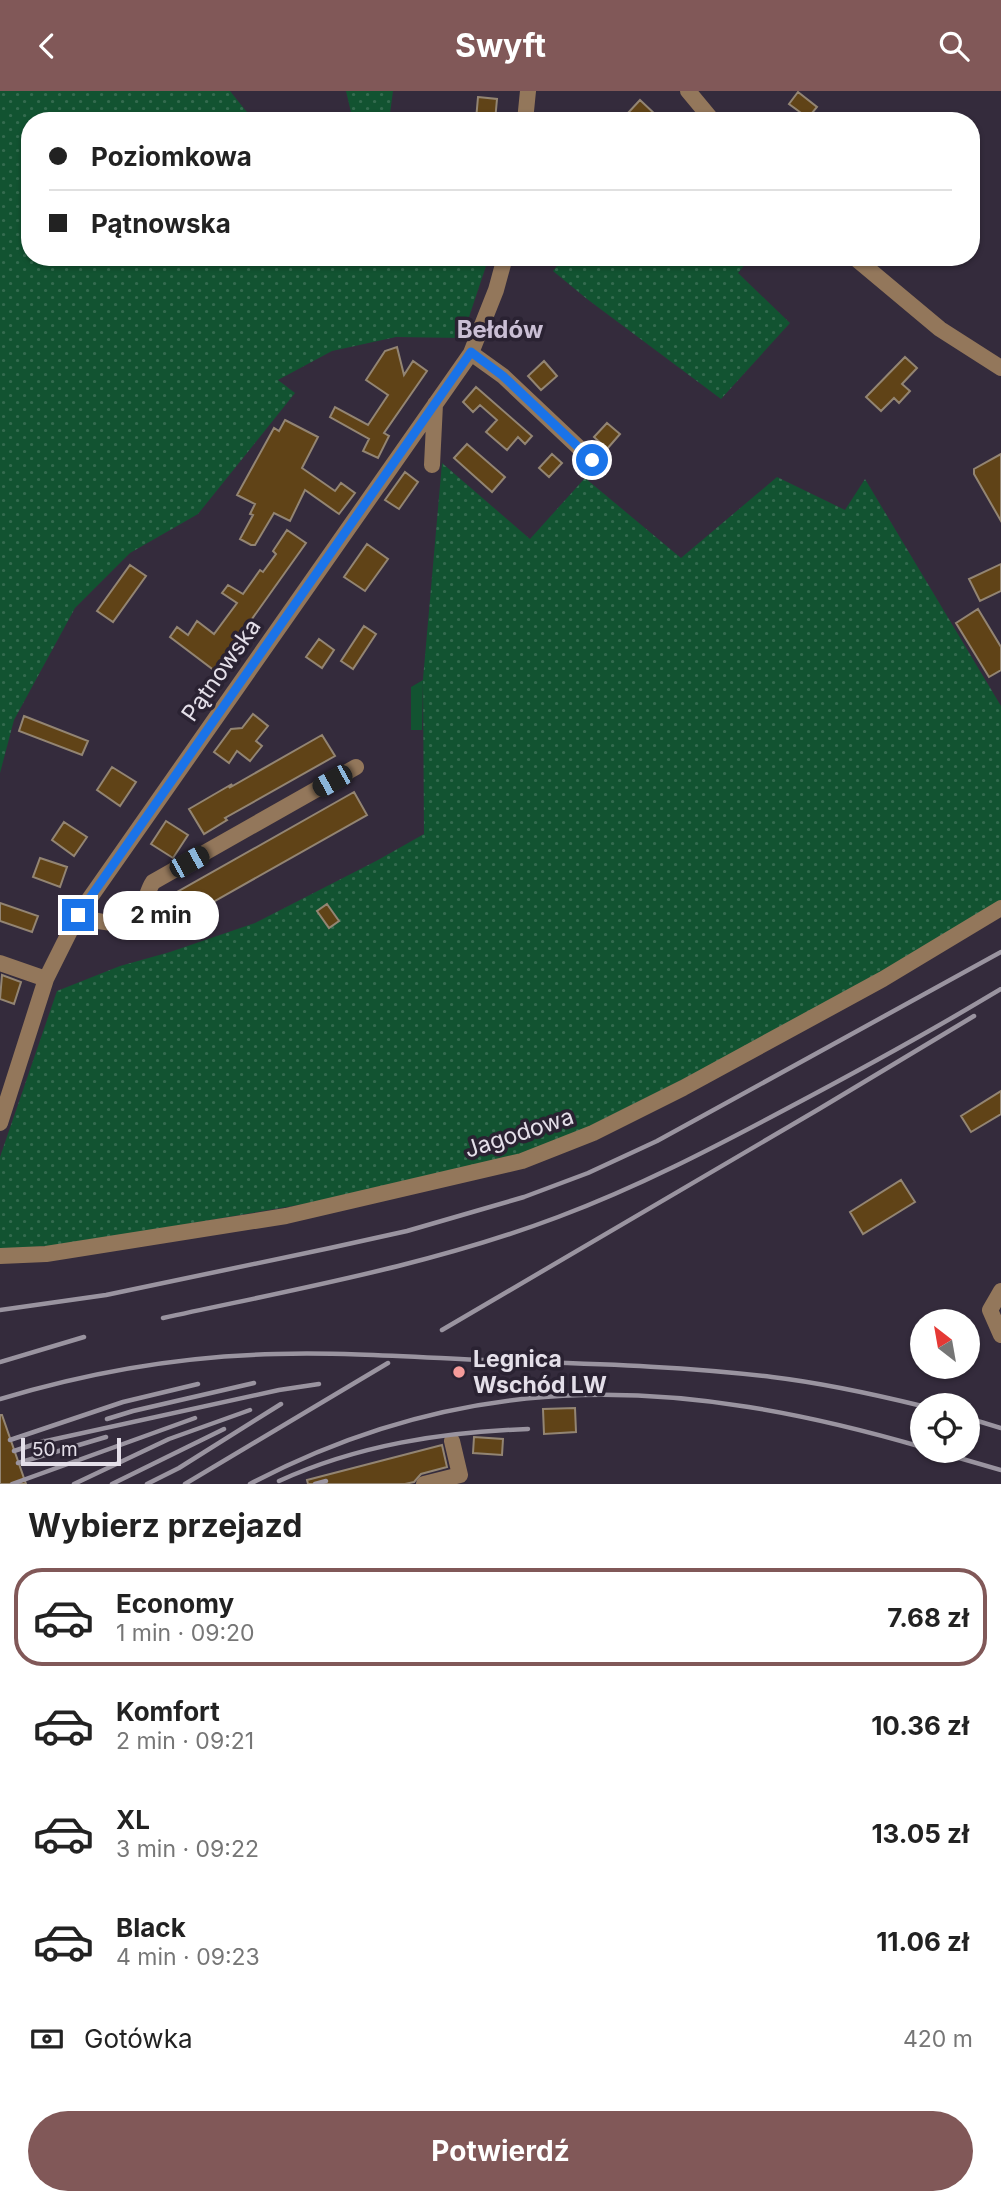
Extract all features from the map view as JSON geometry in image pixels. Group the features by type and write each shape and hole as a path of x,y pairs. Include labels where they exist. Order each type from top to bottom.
{"street":[{"path":"526,112 528,91"},
{"path":"688,91 706,112"},
{"name":"Pątnowska","path":"0,1123 46,979 78,915 471,352 496,290 503,266"},
{"path":"865,266 940,329 1001,367"},
{"path":"471,352 503,376 592,460"},
{"path":"432,465 435,404"},
{"path":"78,915 99,922 128,920 141,912 147,890 153,882 356,767"},
{"name":"Jagodowa","path":"0,1256 46,1254 286,1216 522,1161 593,1133 683,1088 883,979 1001,908"},
{"path":"0,963 46,979"},
{"path":"1001,1291 989,1310 1001,1335"},
{"path":"424,1484 460,1475 452,1441"}],"green space":[{"path":"0,91 230,91 247,112 21,112 21,266 486,266 462,338 396,337 332,351 278,380 295,393 198,514 130,553 75,608 14,720 0,773"},
{"path":"346,91 393,91 390,112 351,112"},
{"path":"557,266 744,266 738,273 790,323 721,399 553,271"},
{"path":"442,463 530,539 585,478 681,558 777,477 845,510 865,479 1001,706 1001,902 796,1021 585,1130 521,1155 357,1195 64,1245 0,1249 0,1157 57,991 120,966 255,923 424,834 423,679"},
{"path":"423,680 422,730 411,730 411,687"}],"building":[{"path":"798,92 817,107 813,112 800,112 789,104"},
{"path":"478,97 497,99 496,112 477,112"},
{"path":"640,100 653,112 629,112"},
{"path":"397,347 404,375 413,361 427,371 384,433 389,436 378,458 363,451 369,439 330,417 335,407 368,425 388,395 366,380 385,351"},
{"path":"905,357 917,368 902,384 910,391 899,403 894,398 881,411 866,397"},
{"path":"544,361 557,376 541,390 528,376"},
{"path":"476,387 532,436 525,444 518,437 507,450 486,432 497,420 480,405 473,412 463,402"},
{"path":"285,420 318,437 302,468 335,491 341,483 355,493 339,514 305,490 290,521 274,513 255,545 251,545 240,539 253,515 250,514 255,504 237,495 274,428 279,431"},
{"path":"607,423 620,434 607,449 594,437"},
{"path":"467,444 505,477 492,492 454,458"},
{"path":"552,454 562,463 549,477 539,468"},
{"path":"1001,454 1001,521 974,474 974,469"},
{"path":"405,472 418,482 399,509 385,500"},
{"path":"287,530 306,543 215,671 170,637 177,627 188,635 197,621 214,634 237,603 222,593 228,585 243,594 260,570 263,572 276,554 273,551"},
{"path":"367,544 388,559 365,591 344,577"},
{"path":"1001,564 1001,591 980,601 969,579"},
{"path":"130,565 146,576 113,622 97,611"},
{"path":"978,609 1001,647 1001,670 989,677 956,623"},
{"path":"364,626 376,634 353,669 341,661"},
{"path":"319,639 334,650 322,668 306,657"},
{"path":"253,714 268,726 256,741 262,746 250,761 237,751 229,763 214,752 231,729 242,728"},
{"path":"24,716 88,741 82,755 19,731"},
{"path":"322,735 335,756 225,818 227,820 204,834 189,809"},
{"path":"112,767 136,782 120,806 97,790"},
{"path":"354,792 367,815 176,923 163,900"},
{"path":"166,821 188,835 173,858 151,844"},
{"path":"64,822 87,837 74,856 52,840"},
{"path":"40,858 67,867 60,887 33,877"},
{"path":"0,903 38,916 32,932 0,921"},
{"path":"327,904 339,921 329,928 317,911"},
{"path":"2,975 21,982 14,1004 0,999"},
{"path":"1001,1091 1001,1114 971,1132 961,1116"},
{"path":"901,1180 915,1202 863,1234 850,1212"},
{"path":"575,1408 576,1432 544,1434 543,1409"},
{"path":"2,1415 26,1484 0,1484"},
{"path":"474,1437 503,1439 502,1455 473,1453"},
{"path":"442,1445 447,1467 421,1474 414,1482 308,1484 307,1480"}],"railway":[{"path":"0,1310 106,1295 330,1248 407,1231 524,1197 588,1173 657,1141 1001,952"},
{"path":"163,1318 412,1262 510,1234 558,1217 617,1193 760,1123 1001,989"},
{"path":"442,1330 974,1016"},
{"path":"0,1362 84,1337"},
{"path":"0,1399 67,1381 136,1367 241,1355 304,1354 705,1370 810,1382 910,1403"},
{"path":"185,1484 388,1363"},
{"path":"107,1419 254,1383"},
{"path":"10,1440 123,1402 198,1384"},
{"path":"37,1443 279,1390 319,1384"},
{"path":"250,1484 334,1445 417,1418 499,1402 582,1395 665,1397 749,1407 834,1424 910,1444"},
{"path":"147,1484 179,1468 281,1404"},
{"path":"74,1484 169,1439 250,1410"},
{"path":"12,1484 195,1418"},
{"path":"980,1422 1001,1428"},
{"path":"112,1484 224,1429"},
{"path":"279,1481 339,1458 401,1443 464,1433 528,1429"},
{"path":"18,1463 106,1437"},
{"path":"14,1451 44,1441"},
{"path":"977,1463 1001,1470"},
{"path":"315,1484 326,1481"}],"place":[{"name":"Legnica Wschód LW","path":"459,1372"}],"district":[{"name":"Bełdów","path":"500,330"}],"route":[{"path":"78,915 471,352 503,376 592,460"}]}
